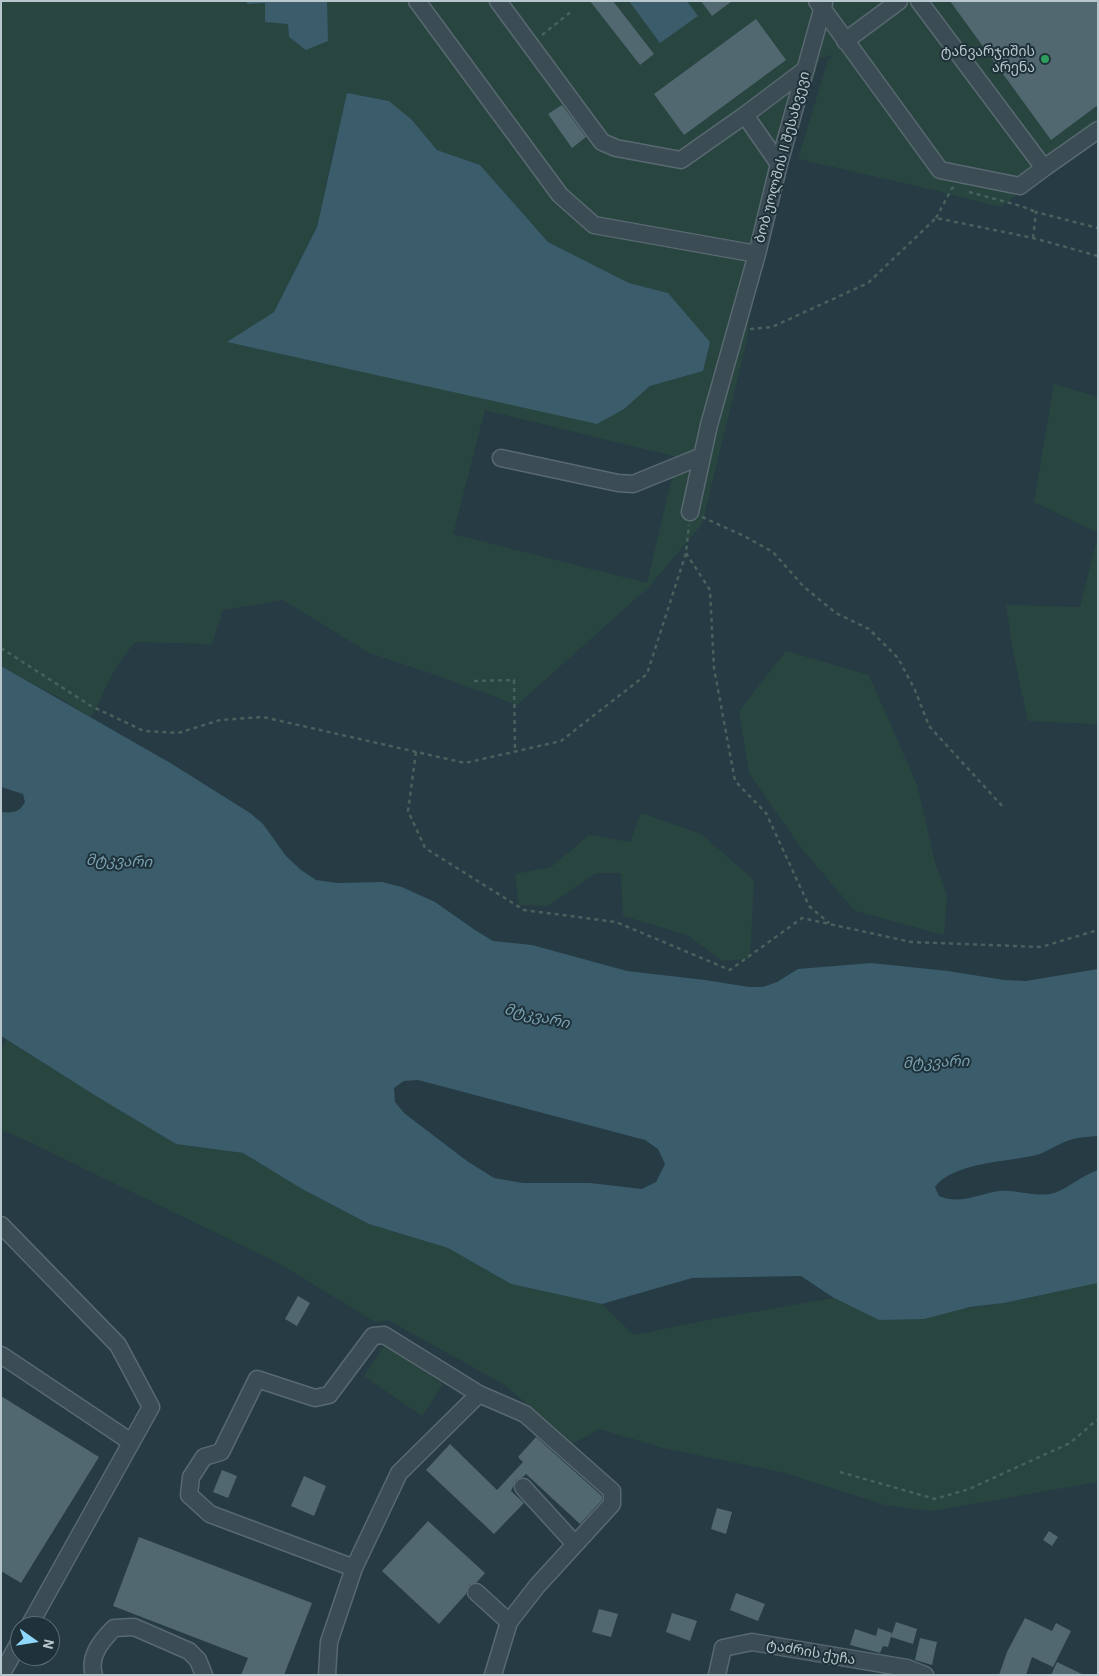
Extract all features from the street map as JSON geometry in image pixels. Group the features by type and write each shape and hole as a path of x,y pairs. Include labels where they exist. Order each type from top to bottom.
{"street":[{"name":"ბობ უოლშის II შესახვევი","path":"417,1 560,195 594,225 757,254 779,164 806,69 821,4"},
{"path":"498,1 602,142 616,148 681,160 806,69"},
{"path":"845,41 899,1"},
{"path":"919,1 1044,168"},
{"path":"821,4 845,41 940,170 1020,186 1098,130"},
{"path":"745,115 779,164"},
{"path":"690,512 709,424 757,254"},
{"path":"501,458 618,483 633,484 702,456"},
{"path":"1,1225 118,1345 151,1408 35,1616"},
{"path":"354,1568 210,1514 189,1495 191,1477 204,1457 221,1452 257,1379 315,1398 329,1394 373,1336 384,1335 479,1394 525,1414 612,1491 612,1504 537,1586 509,1622 493,1675"},
{"path":"1,1354 132,1442"},
{"path":"327,1675 329,1642 354,1568 399,1473 479,1394"},
{"path":"523,1487 575,1544"},
{"path":"476,1592 509,1622"},
{"path":"94,1675 91,1666 99,1643 114,1628 134,1627 189,1650 198,1660 204,1675"},
{"name":"ტაძრის ქუჩა","path":"717,1675 723,1648 752,1642 907,1668 925,1675"},
{"path":"1,1675 10,1659"}],"path":[{"path":"530,44 572,11"},
{"path":"735,330 772,327 868,282 936,218 952,188 1098,228"},
{"path":"1033,238 1036,212"},
{"path":"936,218 1033,238 1098,256"},
{"path":"1,648 91,706 144,731 178,733 220,720 263,717 465,763 561,741 647,674 686,553 690,512 713,521 773,552 804,587 836,613 869,629 898,658 915,690 929,726 1004,808"},
{"path":"686,553 710,590 714,668 735,781 766,813 809,906 830,924"},
{"path":"474,680 514,680 515,752"},
{"path":"416,752 408,811 425,848 524,910 616,922 730,970 802,918 911,942 1040,947 1098,930"},
{"path":"840,1472 935,1499 969,1489 1070,1443 1098,1419"}],"green space":[{"path":"1,1 1098,1 1098,132 1001,207 798,159 828,60 833,56 820,58 780,185 750,262 748,336 702,524 649,587 517,705 369,653 283,600 223,610 212,644 135,642 116,667 91,718 65,701 1,666","holes":["412,120 437,150 480,165 548,242 629,283 668,293 703,371 650,386 624,409 228,342 274,312 317,227 335,142","485,410 677,457 647,583 453,534"]},
{"path":"1054,384 1098,397 1098,533 1034,502"},
{"path":"1098,535 1098,724 1028,721 1013,651 1006,605 1080,607"},
{"path":"786,651 869,675 917,785 935,862 947,896 944,935 855,911 801,848 749,773 739,711"},
{"path":"641,813 701,834 754,880 749,959 722,961 687,935 623,916 621,873 596,873 548,906 519,905 515,874 551,867 589,835 630,842"},
{"path":"6,1040 176,1144 243,1153 302,1189 369,1224 448,1248 511,1284 602,1304 634,1335 712,1319 834,1298 879,1320 1004,1303 1098,1283 1098,1482 932,1511 885,1505 785,1473 663,1448 599,1429 573,1444 505,1385 388,1320 375,1322 278,1263 1,1130 1,1050"},
{"path":"385,1345 443,1384 422,1416 364,1376"}],"water":[{"path":"247,1 327,1 328,41 306,50 289,37 288,24 265,22 265,3 247,4"},
{"path":"629,1 687,1 698,16 660,43"},
{"path":"347,93 389,101 412,120 437,150 480,165 548,242 629,283 668,293 710,342 703,371 650,386 624,409 597,424 227,342 274,312 317,227"},
{"name":"მტკვარი","path":"1,666 172,764 250,813 263,824 286,856 301,870 316,880 338,883 382,882 402,887 435,902 493,941 532,945 627,971 749,987 763,987 777,982 798,969 871,963 948,971 1004,980 1026,981 1098,969 1098,1136 1071,1140 1036,1155 966,1168 943,1179 935,1187 939,1196 954,1199 969,1198 999,1191 1043,1195 1062,1190 1098,1170 1098,1283 1004,1303 970,1307 924,1319 879,1320 834,1298 801,1276 692,1278 602,1304 511,1284 448,1248 369,1224 302,1189 243,1153 176,1144 1,1036 1,812 15,812 25,802 23,794 1,787","holes":["418,1080 645,1140 658,1149 665,1164 656,1182 642,1189 590,1183 523,1183 494,1178 467,1161 404,1113 395,1102 394,1088 404,1081"]}],"building":[{"path":"590,1 613,1 654,54 640,65"},
{"path":"701,1 732,1 712,16"},
{"name":"ტანვარჯიშის არენა","path":"950,1 1098,1 1098,105 1051,140"},
{"path":"756,19 786,60 684,135 654,94"},
{"path":"562,105 586,137 572,148 548,114"},
{"path":"298,1296 310,1303 297,1326 285,1319"},
{"path":"1,1396 99,1457 21,1583 1,1571"},
{"path":"536,1437 602,1496 602,1500 580,1524 526,1474 516,1480 511,1491 524,1503 494,1534 426,1470 450,1444 497,1490 523,1462 518,1457"},
{"path":"222,1470 237,1476 228,1498 213,1492"},
{"path":"304,1476 326,1486 314,1516 291,1506"},
{"path":"717,1508 732,1512 726,1534 711,1529"},
{"path":"428,1521 485,1573 477,1582 469,1585 466,1594 439,1624 382,1571"},
{"path":"1049,1531 1058,1537 1052,1546 1043,1540"},
{"path":"139,1537 312,1603 284,1675 241,1675 248,1658 113,1606"},
{"path":"736,1593 765,1604 758,1621 730,1610"},
{"path":"599,1609 618,1614 611,1637 592,1632"},
{"path":"672,1613 697,1621 690,1641 666,1632"},
{"path":"1025,1618 1052,1631 1056,1623 1071,1631 1053,1667 1032,1657 1026,1675 999,1675 1007,1652"},
{"path":"896,1622 917,1629 913,1644 891,1637"},
{"path":"878,1628 892,1633 888,1647 883,1646 880,1653 850,1645 855,1629 876,1636"},
{"path":"920,1638 937,1642 932,1665 915,1660"},
{"path":"1057,1662 1084,1675 1051,1675"}],"place":[{"name":"ტანვარჯიშის არენა","path":"1045,59"}]}
